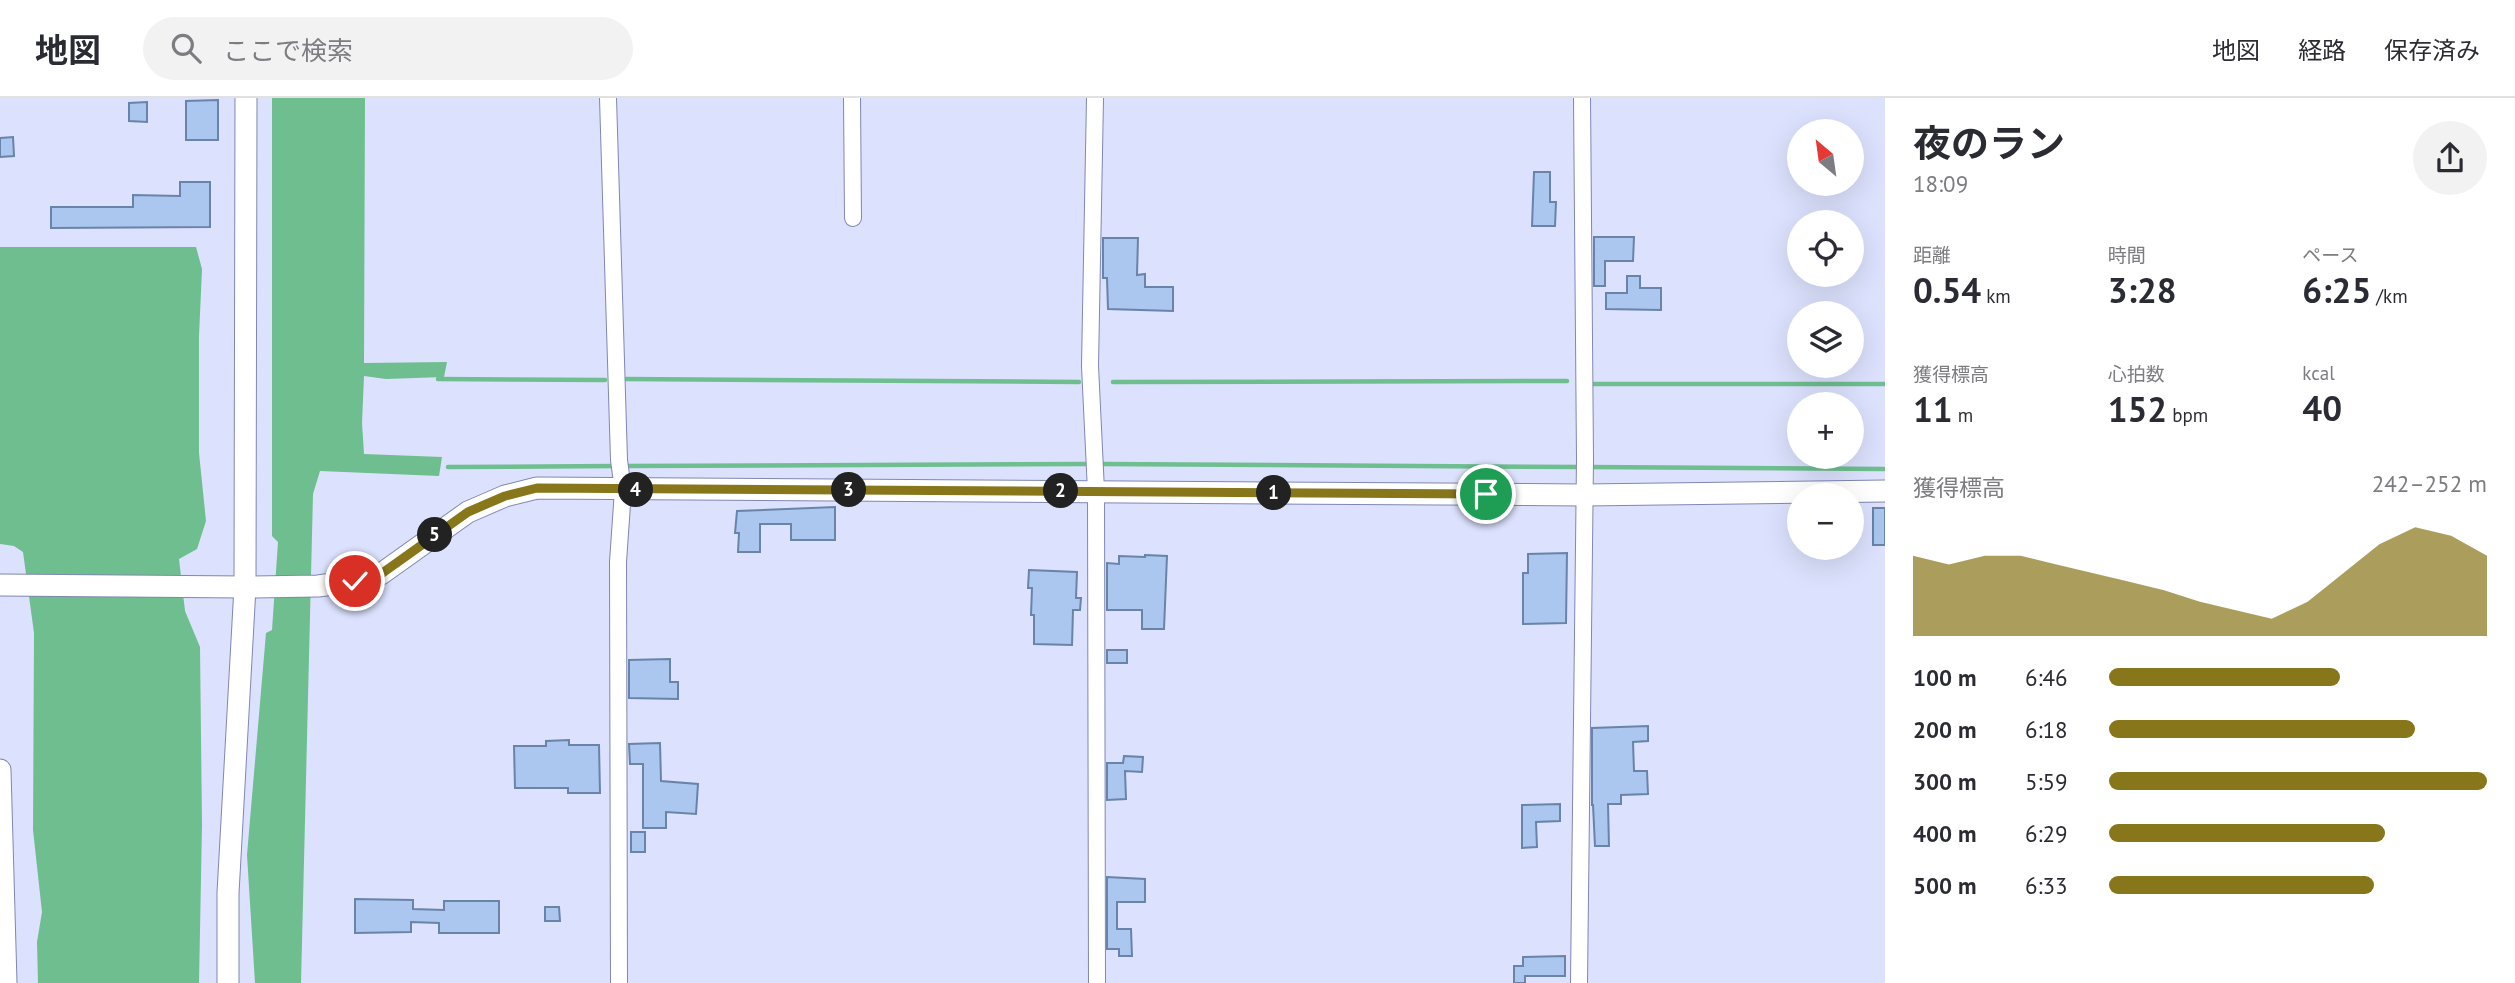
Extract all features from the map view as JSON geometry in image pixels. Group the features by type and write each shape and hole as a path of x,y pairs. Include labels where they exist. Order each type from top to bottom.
{"street":[{"path":"228,983 228,893 245,587 246,98"},
{"path":"608,98 619,460 623,490 618,562 619,983"},
{"path":"852,98 853,218"},
{"path":"1094,98 1090,366 1096,491 1097,983"},
{"path":"1579,983 1585,459 1582,98"},
{"path":"0,585 245,587 318,586 355,581 381,574 468,512 505,496 537,488 1885,491"},
{"path":"0,770 6,983"}],"shaded area":[{"path":"272,98 365,98 364,363 447,362 444,377 386,379 364,376 364,454 442,457 439,476 320,471 313,494 301,983 255,983 247,855 266,633 272,630 278,542 272,536"},
{"path":"0,247 196,247 202,269 199,453 206,521 197,549 179,559 185,611 200,647 202,825 199,983 38,983 37,942 42,912 33,830 34,633 23,552 14,546 0,544"}],"building":[{"path":"218,100 218,140 186,140 186,101"},
{"path":"147,102 147,122 129,121 129,103"},
{"path":"13,137 14,156 0,157 0,138"},
{"path":"1534,172 1550,172 1550,202 1556,202 1555,226 1532,226"},
{"path":"180,182 210,182 210,227 51,228 51,207 133,207 133,195 180,196"},
{"path":"1594,237 1634,237 1633,261 1605,261 1605,286 1594,286"},
{"path":"1103,238 1138,238 1137,275 1145,274 1145,287 1173,287 1173,311 1108,309 1107,278 1103,278"},
{"path":"1627,276 1640,276 1640,288 1661,288 1661,310 1606,309 1606,293 1627,293"},
{"path":"835,507 835,540 791,540 791,524 760,524 760,552 738,552 739,533 735,533 737,511"},
{"path":"1873,508 1885,508 1885,545 1873,545"},
{"path":"1567,553 1566,623 1523,624 1523,573 1528,573 1528,554"},
{"path":"1119,556 1167,556 1164,629 1142,629 1142,610 1107,610 1107,563 1119,564"},
{"path":"1029,570 1077,572 1076,598 1081,598 1080,610 1073,610 1072,645 1034,644 1032,588 1028,588"},
{"path":"1107,650 1127,650 1127,663 1107,663"},
{"path":"670,659 670,682 678,682 678,699 629,698 629,660"},
{"path":"1648,726 1648,741 1633,742 1634,771 1647,771 1648,794 1621,795 1621,804 1608,804 1609,846 1595,846 1592,728"},
{"path":"569,740 569,745 599,745 600,793 568,793 568,788 515,788 514,746 546,746 546,741"},
{"path":"660,743 661,781 698,784 696,814 666,812 666,828 643,828 643,764 630,764 629,744"},
{"path":"1124,756 1143,757 1142,772 1125,771 1126,799 1107,800 1107,763 1123,763"},
{"path":"1560,804 1560,821 1536,822 1537,847 1522,848 1522,805"},
{"path":"631,832 645,832 645,852 631,852"},
{"path":"1107,877 1145,879 1145,902 1117,902 1117,929 1131,929 1132,956 1119,956 1119,949 1107,949"},
{"path":"355,899 413,900 413,909 444,910 444,901 499,901 499,933 439,933 439,923 411,922 411,932 355,933"},
{"path":"545,907 559,907 560,921 545,921"},
{"path":"1565,956 1565,976 1525,976 1525,983 1514,983 1514,966 1523,966 1523,957"}],"waterway":[{"path":"438,379 605,380"},
{"path":"626,379 1079,382"},
{"path":"1113,382 1567,381"},
{"path":"1592,384 1885,384"},
{"path":"623,466 1091,464"},
{"path":"1099,464 1581,467"},
{"path":"448,467 615,466"},
{"path":"1589,467 1885,469"}],"route":[{"path":"355,581 381,574 468,512 505,496 537,488 1486,494"}]}
